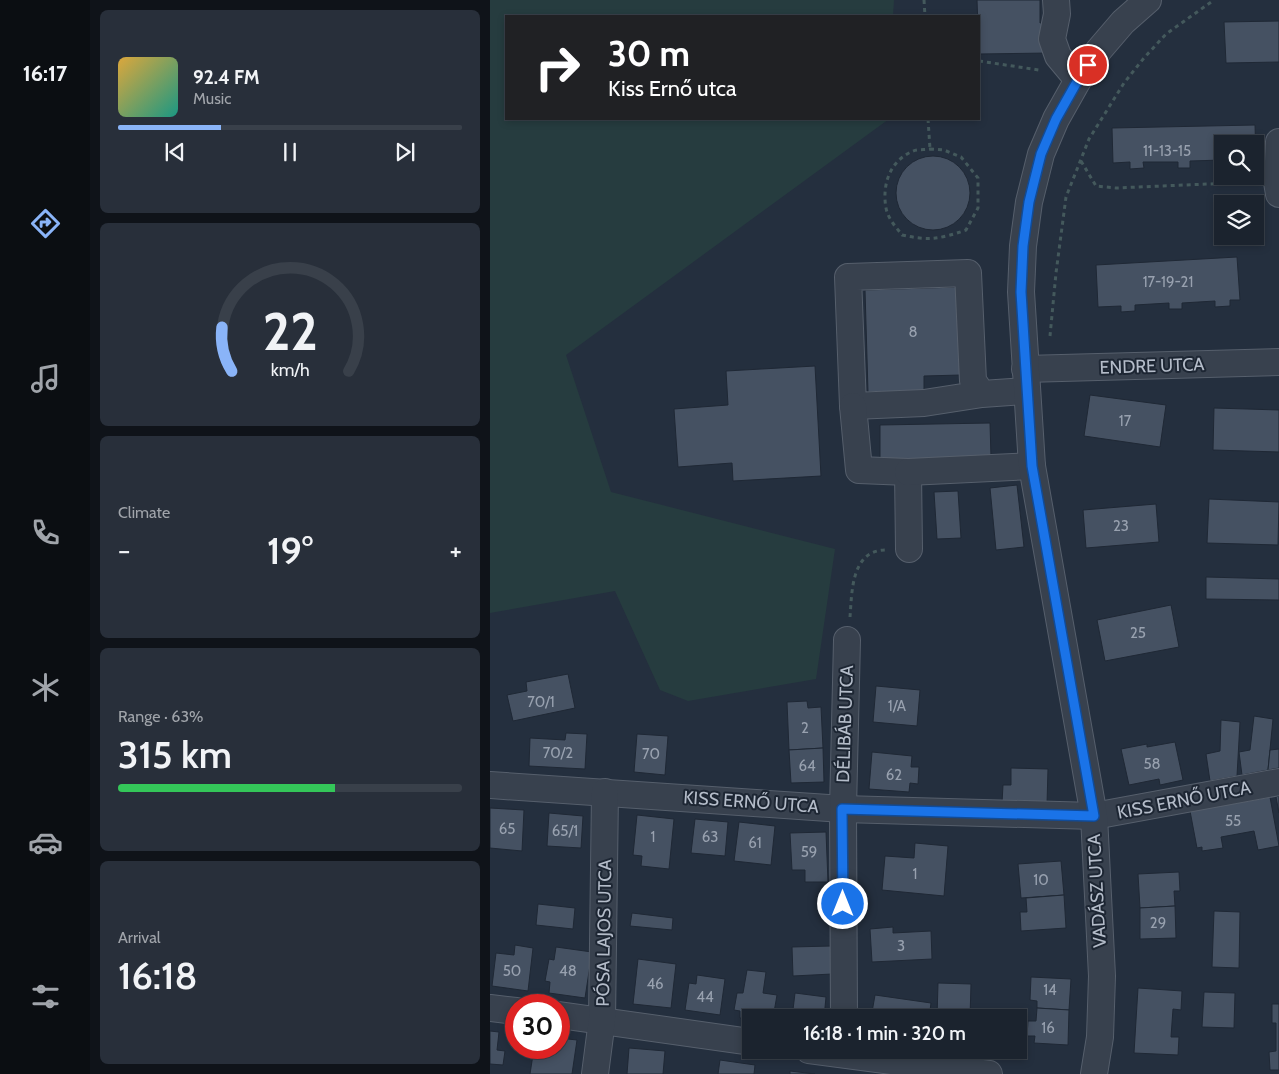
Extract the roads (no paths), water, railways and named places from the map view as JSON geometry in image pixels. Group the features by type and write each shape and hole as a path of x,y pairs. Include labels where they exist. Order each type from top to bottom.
{"street":[{"path":"1056,0 1057,14 1052,40 1058,56 1078,80"},
{"name":"VADÁSZ UTCA","path":"1094,1074 1100,1037 1102,976 1094,816 1032,466 1021,292 1023,246 1029,202 1041,154 1056,119 1078,80 1105,43 1148,0"},
{"path":"1278,188 1279,142"},
{"path":"982,394 973,381 968,273 848,277 853,406 859,470 908,472 1032,466"},
{"name":"ENDRE UTCA","path":"853,406 924,403 982,394 1026,380 1053,368 1279,362"},
{"path":"908,472 909,549"},
{"name":"DÉLIBÁB UTCA","path":"844,1009 842,809 847,640"},
{"name":"KISS ERNŐ UTCA","path":"490,785 842,809 1094,816 1279,782"},
{"name":"PÓSA LAJOS UTCA","path":"595,1074 602,1020 605,792"},
{"path":"490,1008 505,1010"},
{"path":"570,1017 742,1041"},
{"path":"843,1060 989,1074"}]}
